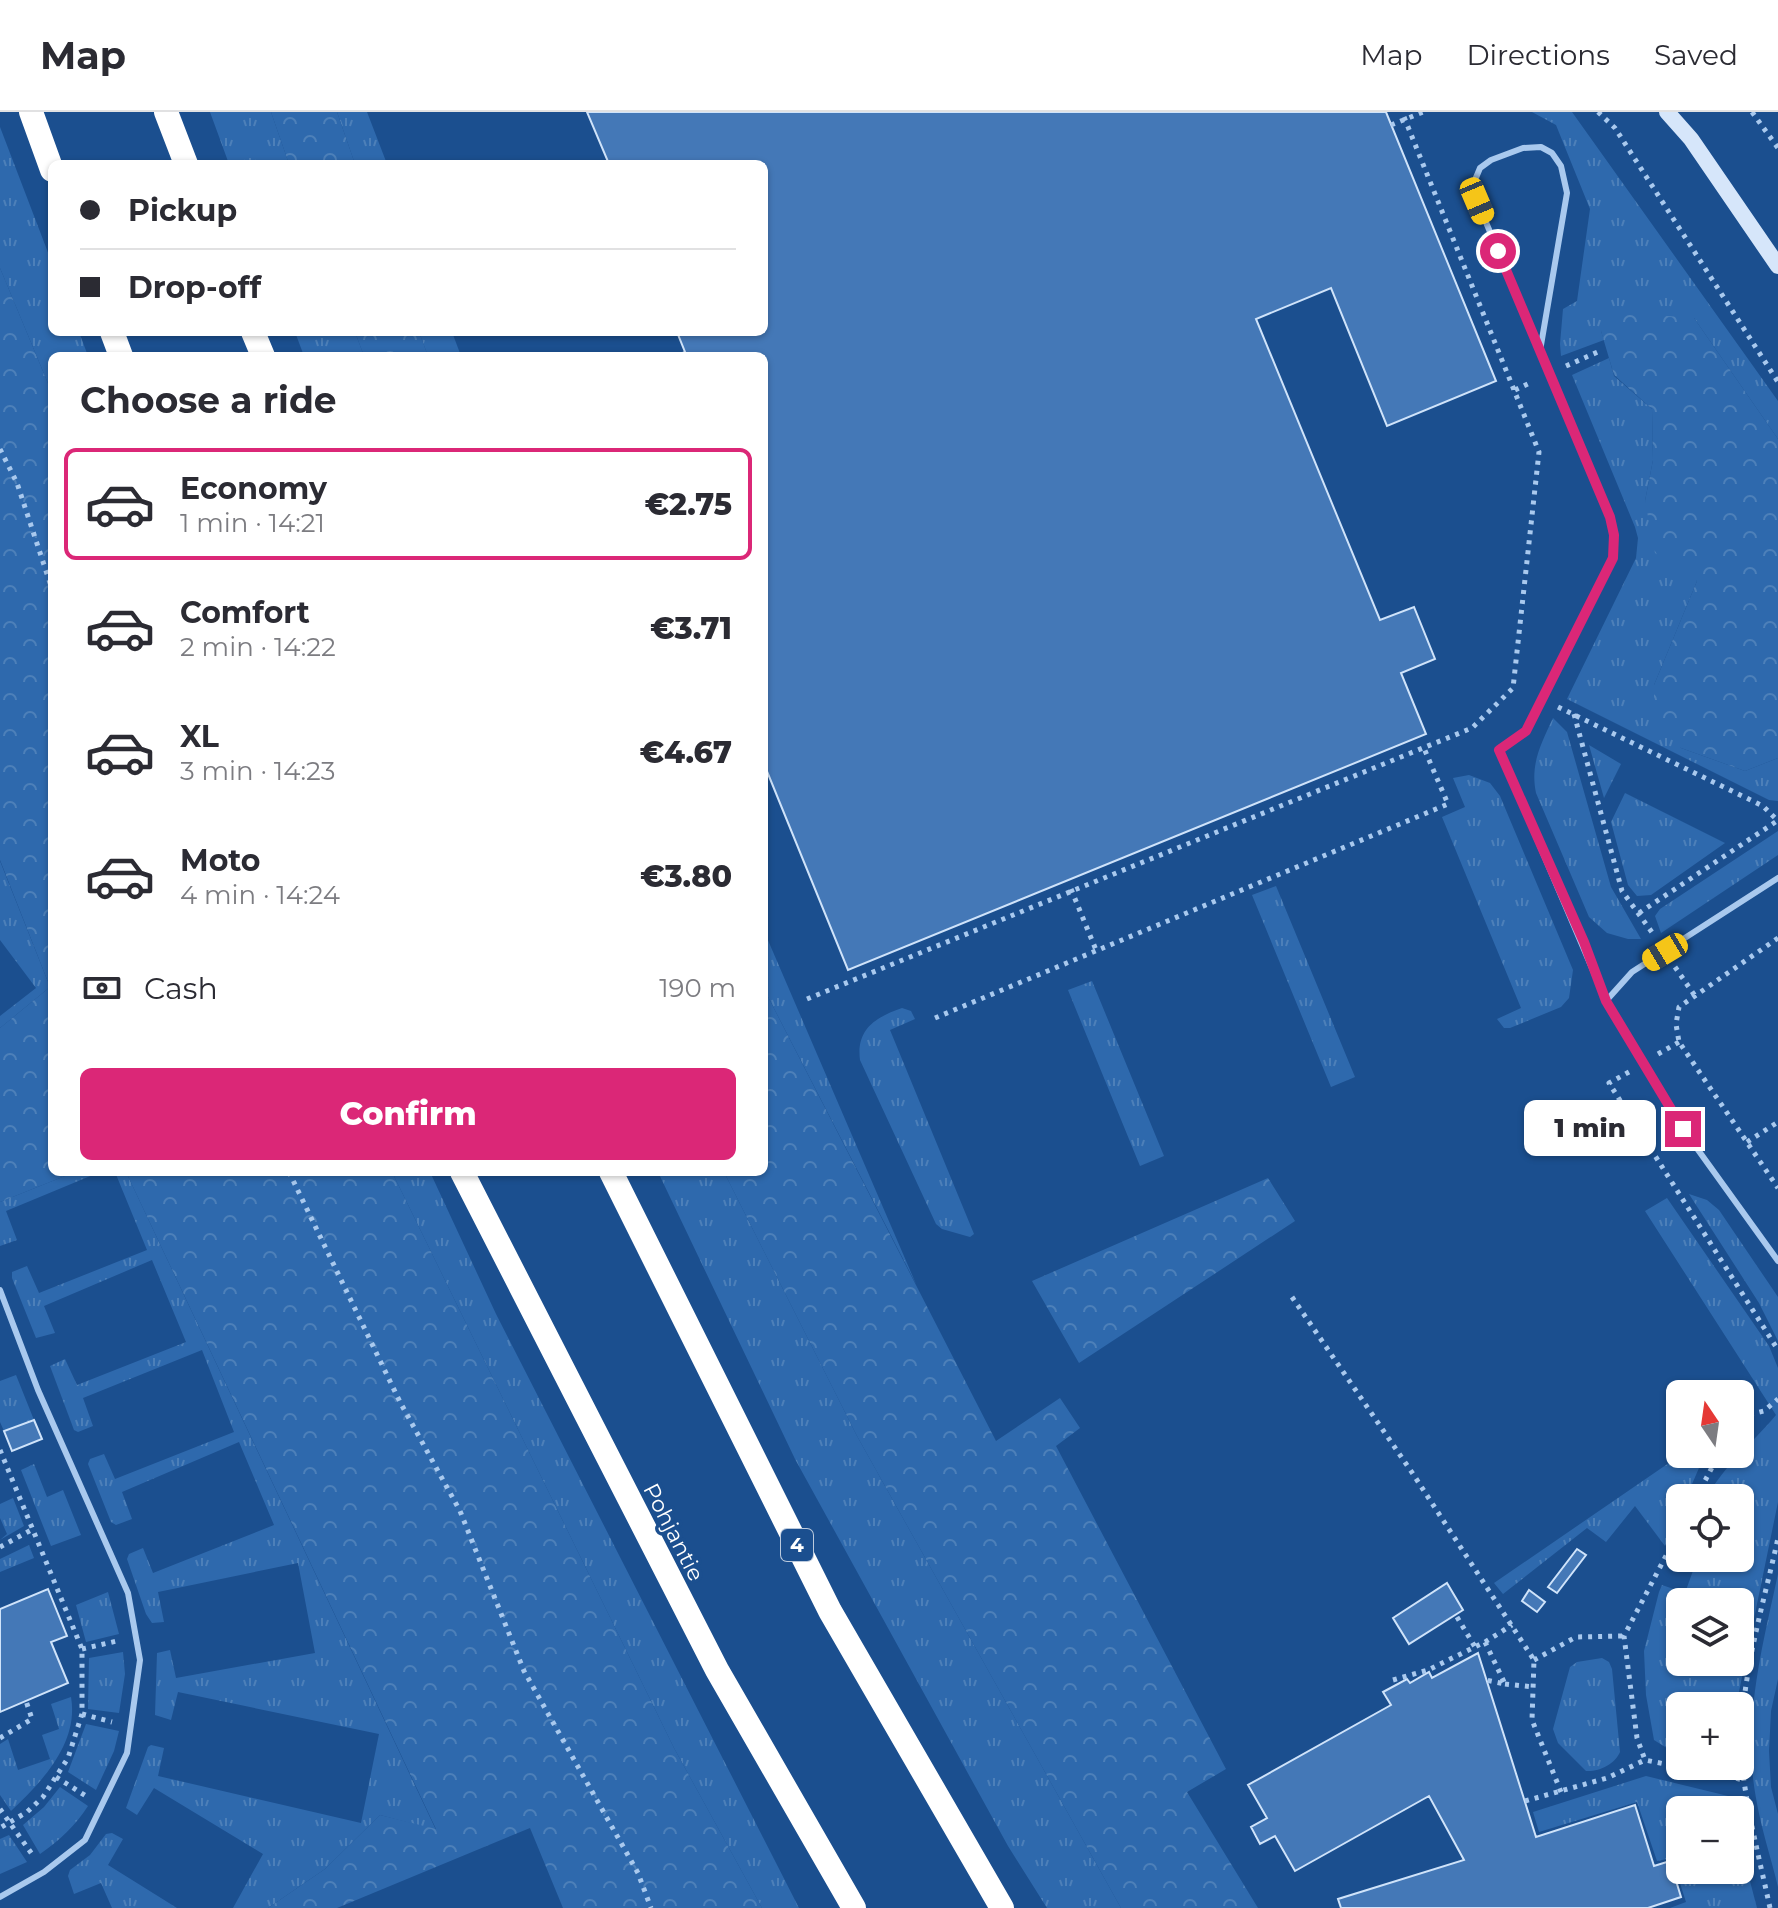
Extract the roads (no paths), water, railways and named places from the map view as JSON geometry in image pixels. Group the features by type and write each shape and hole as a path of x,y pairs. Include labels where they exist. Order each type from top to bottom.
{"highway":[{"path":"31,112 48,160"},
{"path":"166,112 184,160"},
{"name":"Pohjantie","path":"464,1176 717,1670 854,1908"},
{"name":"4","path":"613,1176 830,1611 1002,1908"},
{"path":"717,1670 838,1908"}],"street":[{"path":"1667,112 1691,139 1778,266"}],"lane":[{"path":"1540,351 1567,193 1561,166 1552,153 1541,147 1523,148 1491,160 1480,168 1475,180 1477,201 1540,351 1610,517 1614,535 1613,558 1526,731 1499,750 1584,942 1606,1001 1683,1129 1778,1261"},
{"path":"1606,1001 1632,972 1778,878"},
{"path":"0,1290 38,1390 128,1593 140,1660 127,1753 85,1840 44,1872 0,1897"}]}
